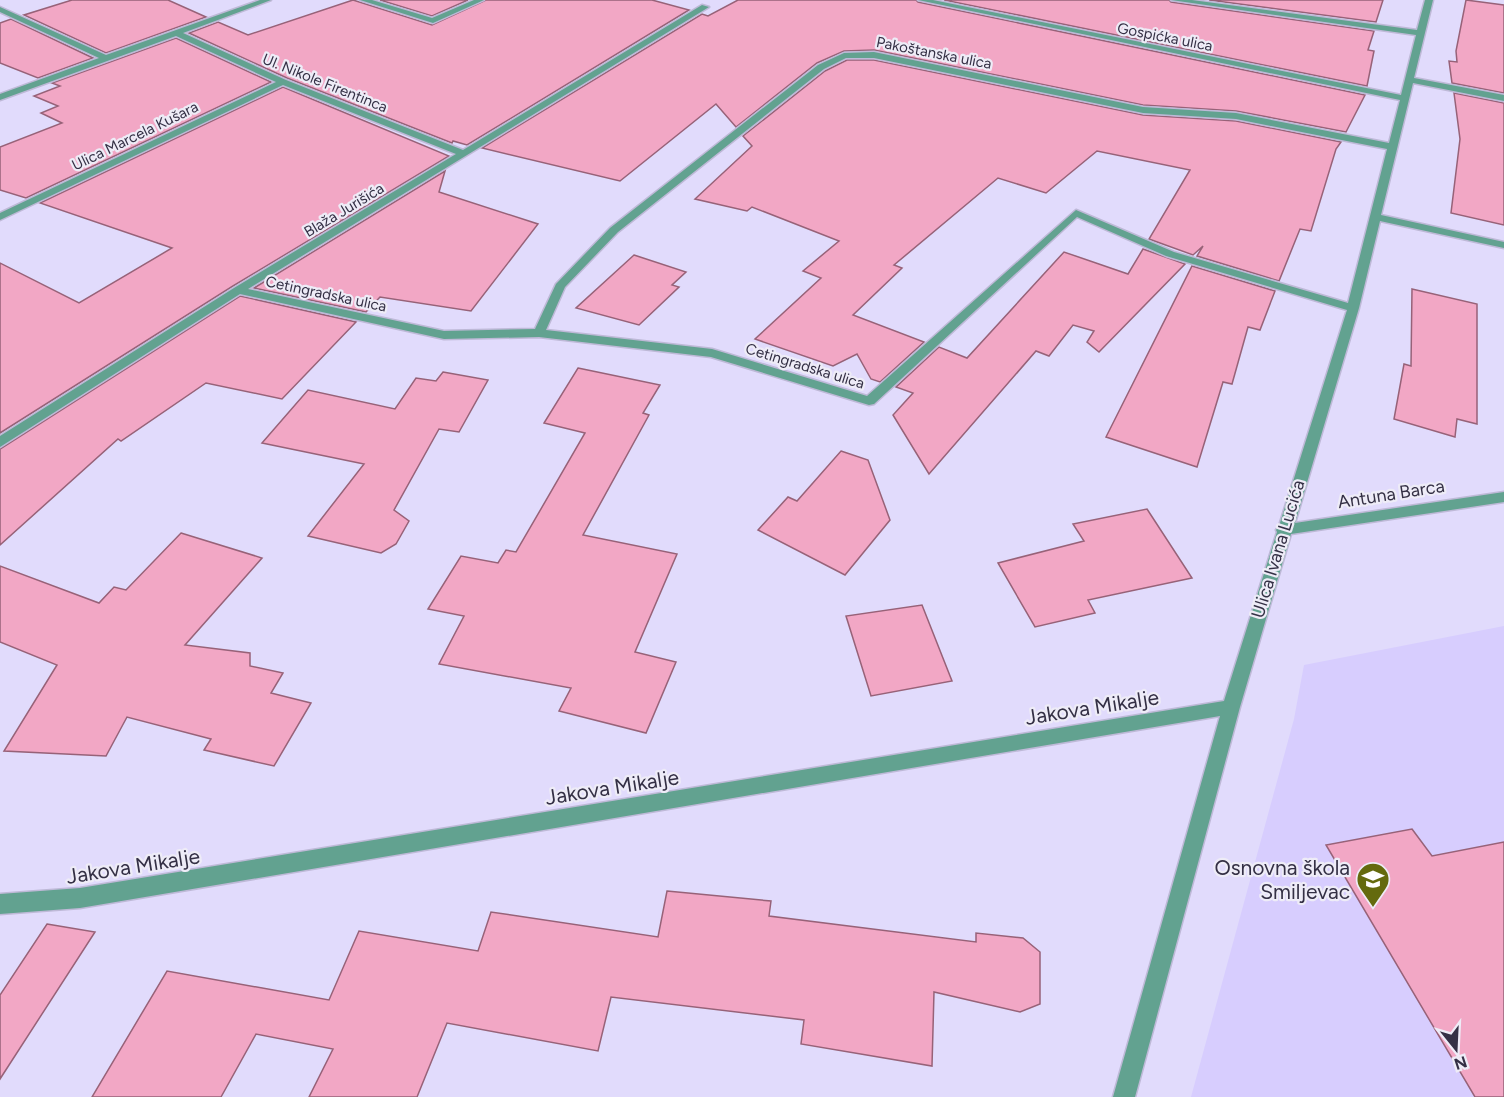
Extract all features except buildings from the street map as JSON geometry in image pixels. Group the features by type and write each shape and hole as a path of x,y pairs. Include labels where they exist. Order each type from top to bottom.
{"street":[{"path":"0,97 267,0"},
{"path":"364,0 433,21 480,0"},
{"name":"Gospićka ulica","path":"922,0 1404,98"},
{"path":"1175,0 1419,33"},
{"name":"Ulica Ivana Lucića","path":"1124,1097 1231,706 1283,530 1353,308 1419,33 1429,0"},
{"name":"Blaža Jurišića","path":"0,442 238,290 705,7"},
{"path":"0,9 107,59"},
{"name":"Ul. Nikole Firentinca","path":"176,33 284,82 465,154"},
{"name":"Pakoštanska ulica","path":"539,333 560,286 614,231 821,67 844,56 874,56 1143,110 1236,116 1393,147"},
{"path":"1408,79 1504,98"},
{"name":"Ulica Marcela Kušara","path":"0,217 284,82"},
{"name":"Cetingradska ulica","path":"238,290 444,335 539,333 712,353 868,401 1076,213 1170,254 1353,308"},
{"path":"1376,217 1504,244"},
{"name":"Antuna Barca","path":"1283,530 1504,497"},
{"name":"Jakova Mikalje","path":"0,904 80,898 1231,706"}],"shaded area":[{"name":"Osnovna škola Smiljevac","path":"1504,626 1504,1097 1191,1097 1294,719 1304,665"}],"place":[{"name":"Osnovna škola Smiljevac","path":"1373,908"}]}
